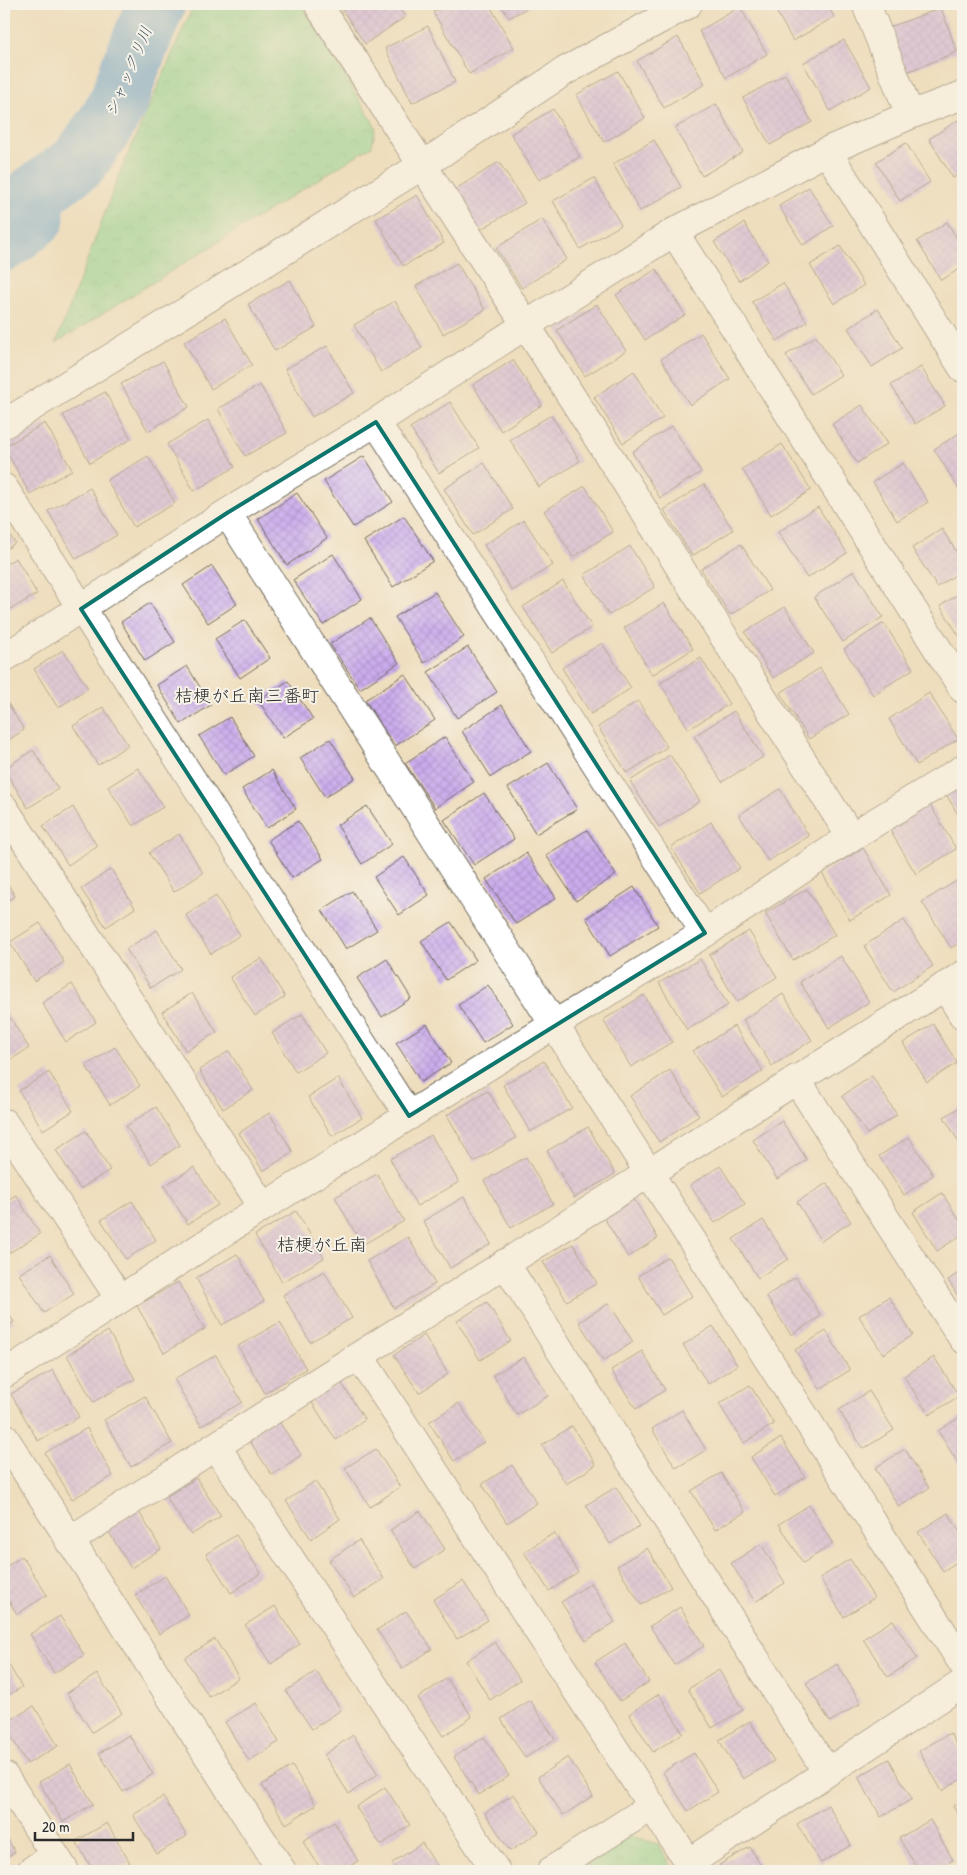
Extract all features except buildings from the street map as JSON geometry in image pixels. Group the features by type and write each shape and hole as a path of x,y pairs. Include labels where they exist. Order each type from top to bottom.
{"street":[{"path":"320,4 324,14 526,325 851,837"},
{"path":"4,424 423,165 565,71 688,4"},
{"path":"866,4 910,115"},
{"path":"4,658 227,513 376,422 674,232 827,151 910,115 963,95"},
{"path":"827,151 963,368"},
{"path":"674,232 963,689"},
{"path":"376,422 704,934"},
{"path":"4,488 409,1116"},
{"path":"227,513 963,1664"},
{"path":"4,1374 263,1207 555,1024 704,934 851,837 963,769"},
{"path":"4,808 263,1207"},
{"path":"69,1541 216,1446 954,980 963,1015"},
{"path":"796,1079 963,1339"},
{"path":"4,1123 120,1299"},
{"path":"505,1263 828,1772"},
{"path":"360,1356 691,1867 828,1772 963,1683"},
{"path":"4,1437 282,1871"},
{"path":"216,1446 496,1871"},
{"path":"4,1776 60,1863 31,1871"},
{"path":"551,1871 652,1806"}],"highlighted area":[{"path":"376,422 705,933 409,1116 81,609 227,513"}],"green space":[{"path":"194,4 302,4 376,127 372,146 56,343 119,175"},
{"path":"631,1836 658,1844 675,1871 574,1871"}],"waterway":[{"name":"シャックリ川","path":"4,242 35,218 34,194 78,163 104,127 119,100 156,4"}],"district":[{"name":"桔梗が丘南三番町","path":"247,695"},
{"name":"桔梗が丘南","path":"322,1244"}]}
